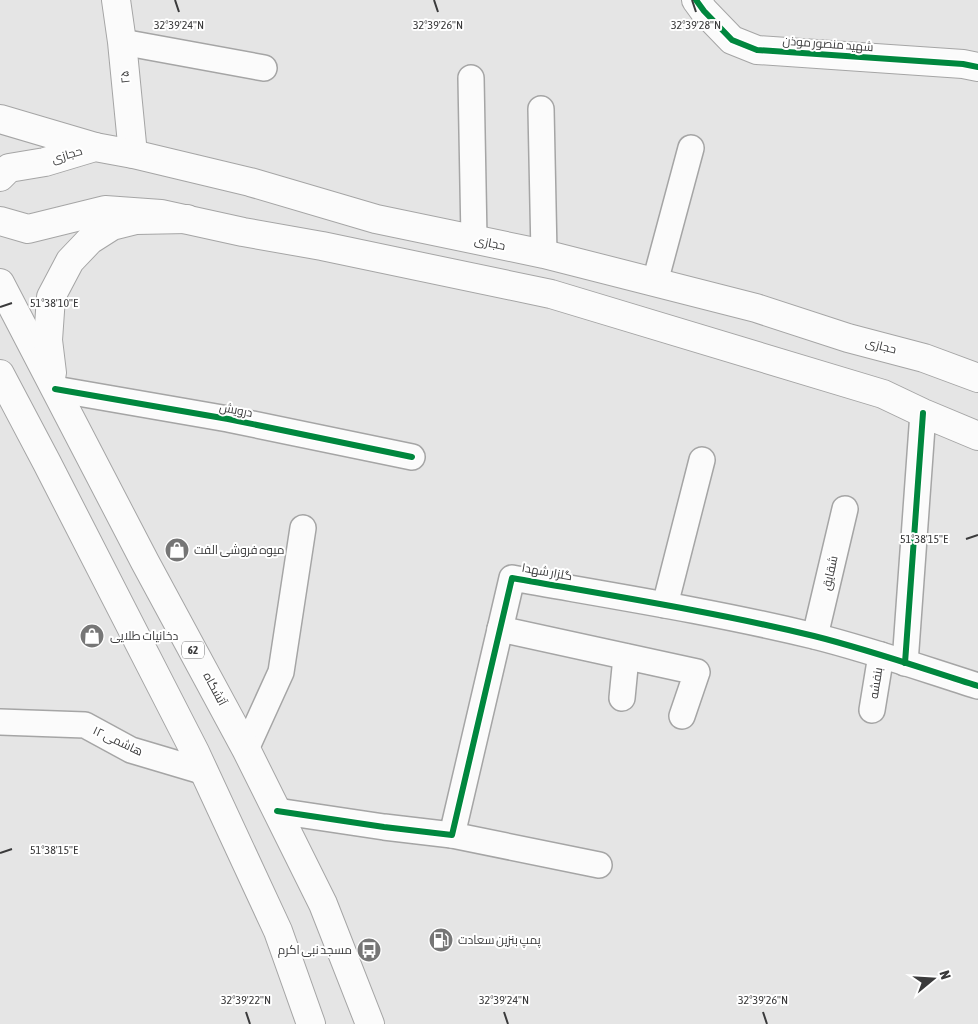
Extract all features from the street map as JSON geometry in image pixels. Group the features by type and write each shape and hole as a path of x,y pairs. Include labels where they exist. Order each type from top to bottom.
{"main road":[{"name":"۲۵","path":"116,0 133,154"},
{"name":"شهید منصور موذن","path":"696,0 732,40 757,50 964,64 978,67"},
{"path":"0,119 95,147"},
{"name":"حجازی","path":"0,177 9,168 45,162 95,147 133,154 250,182 376,219 544,254 756,308 848,338 924,358 976,376"},
{"path":"322,246 327,205"},
{"path":"0,221 28,229 105,210 161,214 551,294 884,394 978,436"},
{"path":"55,389 48,340 51,297 70,261 90,240 112,226 136,220 187,219"},
{"name":"آتشگاه","path":"0,283 145,562 246,748 324,904 370,1024"},
{"path":"0,374 205,772 278,931 310,1024"}],"street":[{"path":"122,42 264,68"},
{"path":"471,78 474,240"},
{"path":"541,109 544,254"},
{"path":"655,282 692,148"},
{"name":"درویش","path":"55,389 228,419 412,457"},
{"path":"905,663 923,413"},
{"path":"665,605 702,460"},
{"name":"شقایق","path":"815,636 845,509"},
{"path":"246,748 281,672 303,528"},
{"name":"گلزار شهدا","path":"452,835 512,578 700,611 815,636 978,686"},
{"path":"500,629 697,672 682,716"},
{"name":"بنفشه","path":"872,710 881,655"},
{"path":"622,698 626,657"},
{"name":"۱۲ هاشمی","path":"0,722 85,726 131,750 205,772"},
{"path":"277,811 452,835 599,865"}],"cycle path":[{"path":"696,0 732,40 757,50 963,64 978,67"},
{"path":"55,389 228,419 412,457"},
{"path":"905,663 923,413"},
{"path":"277,811 452,835 512,578 777,627 856,647 978,686"}],"place":[{"name":"میوه فروشی الفت","path":"177,550"},
{"name":"دخانیات طلایی","path":"92,636"},
{"name":"پمپ بنزین سعادت","path":"441,940"},
{"name":"مسجد نبی اکرم","path":"369,950"}]}
